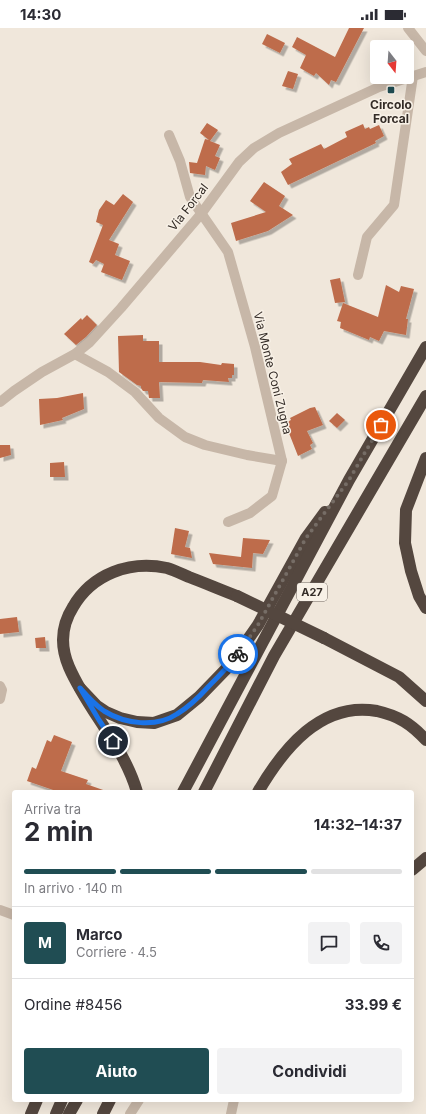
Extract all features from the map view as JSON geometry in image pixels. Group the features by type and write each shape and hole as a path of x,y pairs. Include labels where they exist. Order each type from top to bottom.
{"highway":[{"name":"A27","path":"184,790 349,480 426,347"},
{"name":"A27","path":"205,790 274,656 426,396"},
{"path":"426,458 406,510 405,543 411,571 426,608"},
{"name":"A27","path":"80,688 97,706 106,712 137,722 154,723 166,720 184,709 199,697 230,665 258,625 306,538 349,480"},
{"name":"A27","path":"136,790 128,766 99,720 68,666 64,648 63,632 69,613 79,597 92,583 109,573 128,567 148,566 168,568 237,596 324,638 399,677 426,701"},
{"path":"259,790 272,768 306,731 323,720 345,711 365,709 395,716 409,724 426,740"},
{"path":"414,868 426,858"},
{"path":"31,1114 36,1102"},
{"path":"56,1114 61,1102"},
{"path":"69,1114 76,1102"},
{"path":"103,1114 109,1102"}],"street":[{"path":"408,28 426,51"},
{"name":"Via Forcal","path":"414,75 426,72"},
{"name":"Via Forcal","path":"0,402 42,372 75,354 90,342 122,308 201,214 239,162 254,148 279,133 386,84"},
{"path":"358,275 367,238 394,205 411,84"},
{"name":"Via Monte Coni Zugna","path":"169,135 180,161 190,197 228,252 255,347 282,461 272,496 250,513 228,522"},
{"path":"75,354 108,372 135,392 159,418 185,437 205,445 247,455 282,461"},
{"path":"0,686 2,690 0,699"},
{"path":"0,910 12,914"},
{"path":"130,1114 138,1102"},
{"path":"231,1114 234,1102"}],"building":[{"path":"349,28 364,28 336,82 331,80 329,85 316,73 314,76 300,68 306,55 292,47 297,37 335,57"},
{"path":"267,34 285,43 280,53 262,44"},
{"path":"288,71 298,74 293,89 282,86"},
{"path":"207,123 218,130 210,141 220,145 215,156 220,158 215,170 206,166 205,175 190,173 189,162 197,163 205,139 209,140 200,133"},
{"path":"363,124 365,129 369,127 370,129 379,125 384,136 375,141 376,143 288,185 281,172 292,164 289,159 321,144 324,149 347,137 345,132"},
{"path":"264,182 285,196 279,206 293,215 268,231 236,241 231,223 266,212 250,201"},
{"path":"123,194 133,202 109,240 119,244 115,255 130,261 122,280 101,272 104,264 96,260 93,264 89,262 103,225 96,222 99,210 106,200 114,205"},
{"path":"340,278 345,302 335,303 330,280"},
{"path":"386,285 399,292 401,286 414,289 406,319 408,319 406,335 384,331 379,341 370,337 369,340 340,328 341,322 337,321 343,303 378,317"},
{"path":"87,315 97,325 76,345 64,334 81,318 82,320"},
{"path":"143,335 143,341 159,341 159,362 200,362 221,365 222,363 234,364 234,375 232,375 232,378 228,378 229,382 203,380 202,383 159,382 160,398 149,398 148,391 143,391 141,386 137,385 119,372 118,336"},
{"path":"83,393 84,409 62,418 63,420 40,425 39,399 57,398"},
{"path":"315,407 323,425 307,431 313,443 310,445 312,449 298,456 285,423 291,420 290,418"},
{"path":"337,413 345,420 337,428 329,421"},
{"path":"0,445 10,445 11,455 0,458"},
{"path":"64,462 65,477 50,477 50,463"},
{"path":"175,528 189,531 185,547 190,548 192,558 171,554"},
{"path":"243,538 270,540 263,554 253,553 252,568 213,564 209,553 241,557"},
{"path":"17,617 19,632 0,634 0,619"},
{"path":"45,637 46,648 36,648 35,638"},
{"path":"54,735 72,742 61,771 88,780 86,784 103,790 53,790 27,781 32,767 36,769 47,740 51,742"}],"way so far":[{"path":"238,654 258,625 306,538 349,480 381,425"}],"place":[{"name":"Circolo Forcal","path":"391,90"}],"route":[{"path":"113,741 80,688 97,706 106,712 120,718 137,722 154,723 166,720 176,715 199,697 230,665 238,654"}]}
